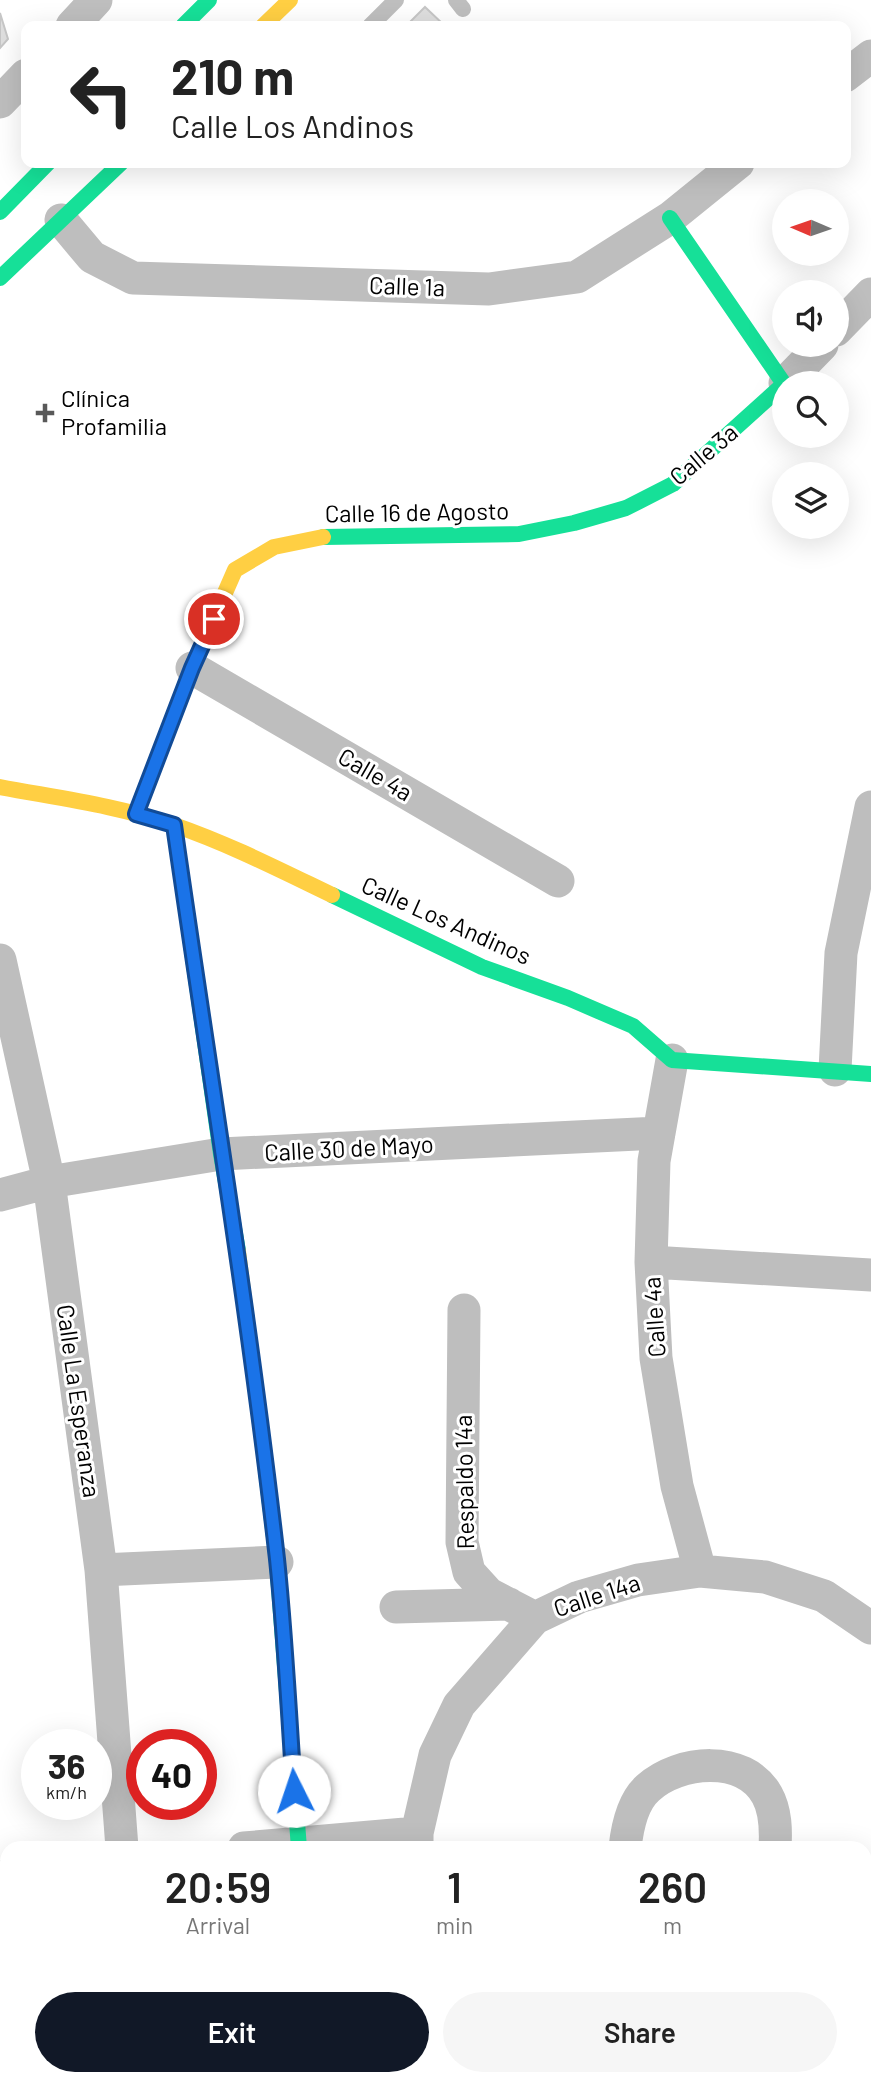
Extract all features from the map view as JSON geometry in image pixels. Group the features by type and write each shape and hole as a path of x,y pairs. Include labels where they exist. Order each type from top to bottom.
{"street":[{"path":"77,21 96,0"},
{"path":"188,21 209,0"},
{"path":"268,21 290,0"},
{"path":"851,71 871,56"},
{"path":"0,102 21,80"},
{"path":"0,212 43,168"},
{"path":"0,278 117,168"},
{"name":"Calle 1a","path":"61,220 92,257 133,278 489,289 577,277 670,218 732,168"},
{"path":"670,218 776,371"},
{"path":"849,316 871,293"},
{"name":"Calle 3a","path":"797,371 811,357"},
{"name":"Calle 3a","path":"574,523 626,508 673,484 772,396"},
{"name":"Calle 16 de Agosto","path":"136,814 192,668 235,570 274,547 329,536 519,534 574,523"},
{"name":"Calle 4a","path":"192,668 558,881"},
{"name":"Calle Los Andinos","path":"0,788 136,814 174,825 246,854 482,967 568,998 632,1026 672,1060"},
{"path":"835,1070 841,953 871,807"},
{"path":"174,825 221,1154 237,1242 277,1562 298,1841"},
{"name":"Calle La Esperanza","path":"0,960 49,1182 101,1570 121,1841"},
{"path":"672,1060 871,1074"},
{"name":"Calle 4a","path":"672,1060 654,1161 651,1262 658,1371 677,1486 700,1571"},
{"name":"Calle 30 de Mayo","path":"0,1195 49,1182 221,1154 659,1133"},
{"path":"651,1262 871,1275"},
{"name":"Respaldo 14a","path":"464,1310 462,1542 469,1572 489,1594 522,1611"},
{"path":"101,1570 277,1562"},
{"name":"Calle 14a","path":"417,1840 435,1755 459,1705 522,1611 638,1580 700,1571 765,1577 824,1596 871,1628"},
{"path":"396,1607 522,1611"},
{"path":"626,1841 632,1812 646,1789 673,1772 698,1765 727,1769 751,1777 767,1796 776,1827 775,1841"},
{"path":"393,1841 417,1840"}],"lane":[{"path":"375,21 396,0"}],"building":[{"path":"425,7 440,21 411,21"},
{"path":"0,13 8,39 0,48"}],"traffic: fast":[{"path":"188,21 209,0"},
{"path":"0,212 43,168"},
{"path":"0,278 116,168"},
{"path":"323,537 519,534 574,523 626,508 673,484 784,384 670,218"},
{"path":"174,825 221,1154 238,1251"},
{"path":"332,895 482,967 568,998 633,1026 672,1060 871,1074"},
{"path":"266,1471 277,1562 298,1841"}],"traffic: slow":[{"path":"268,21 290,0"},
{"path":"136,814 192,668 235,570 274,547 323,537"},
{"path":"0,787 153,818 234,849 332,895"},
{"path":"238,1251 266,1471"}],"place":[{"name":"Clínica Profamilia","path":"45,413"}],"route":[{"path":"214,619 192,668 136,814 174,825 221,1154 237,1242 277,1562 294,1791"}]}
